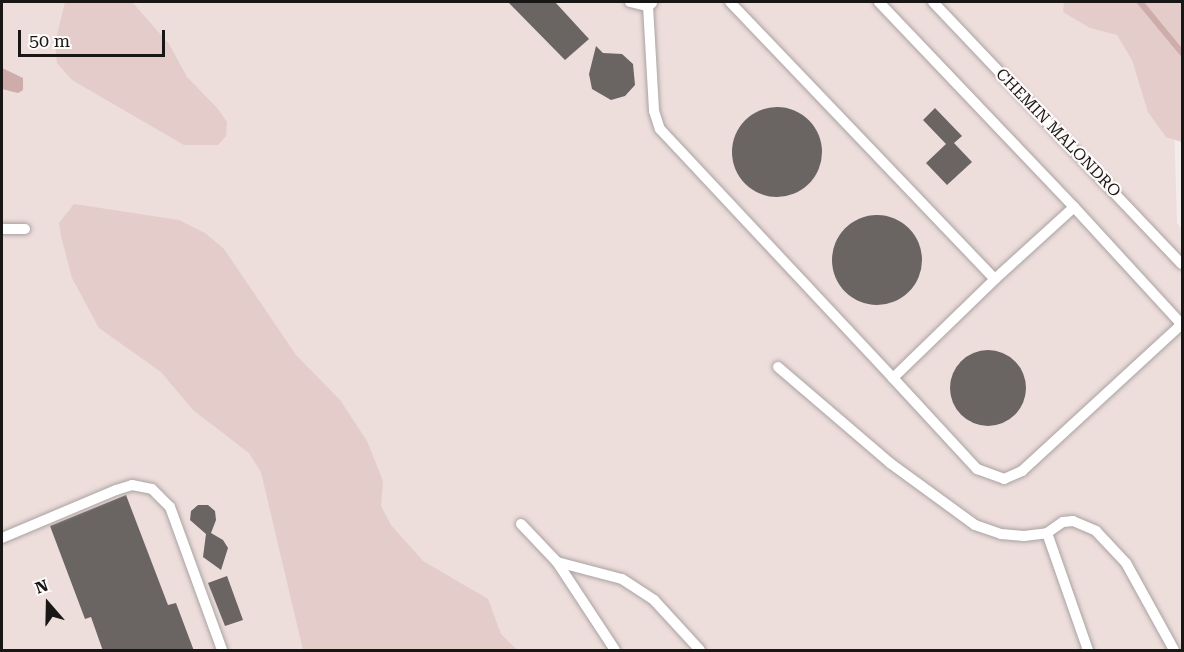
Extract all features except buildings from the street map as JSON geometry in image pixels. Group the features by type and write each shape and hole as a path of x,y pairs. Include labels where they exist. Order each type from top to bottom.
{"lane":[{"path":"630,2 651,4 654,111 660,129 977,469 1004,478 1022,471 1182,324 879,2"},
{"path":"730,2 995,279"},
{"name":"CHEMIN MALONDRO","path":"933,2 1182,264"},
{"path":"893,378 995,279 1074,207"},
{"path":"2,229 25,229"},
{"path":"778,367 890,463 975,525 1001,534 1047,533 1063,522 1073,521 1096,531 1111,544 1126,563 1174,651"},
{"path":"2,538 124,488 152,489 170,507 222,651"},
{"path":"521,524 557,562 615,651"},
{"path":"1047,533 1089,651"},
{"path":"557,562 622,579 654,600 700,651"}],"shaded area":[{"path":"2,2 1114,2 1174,123 1177,223 1182,230 1182,650 2,650"},
{"path":"65,2 132,2 169,44 187,77 218,109 227,122 226,136 218,145 184,145 72,80 57,63 55,43"},
{"path":"1064,2 1182,2 1182,142 1166,137 1148,112 1132,60 1117,35 1090,28 1063,12"},
{"path":"2,68 23,78 23,90 18,93 2,89"},
{"path":"74,204 179,220 205,233 224,249 296,355 340,400 367,441 383,481 381,506 391,525 423,561 488,599 501,634 517,650 303,650 261,472 249,453 193,410 161,372 99,328 72,278 61,236 59,223"}],"waterway":[{"path":"1140,2 1182,53"}]}
